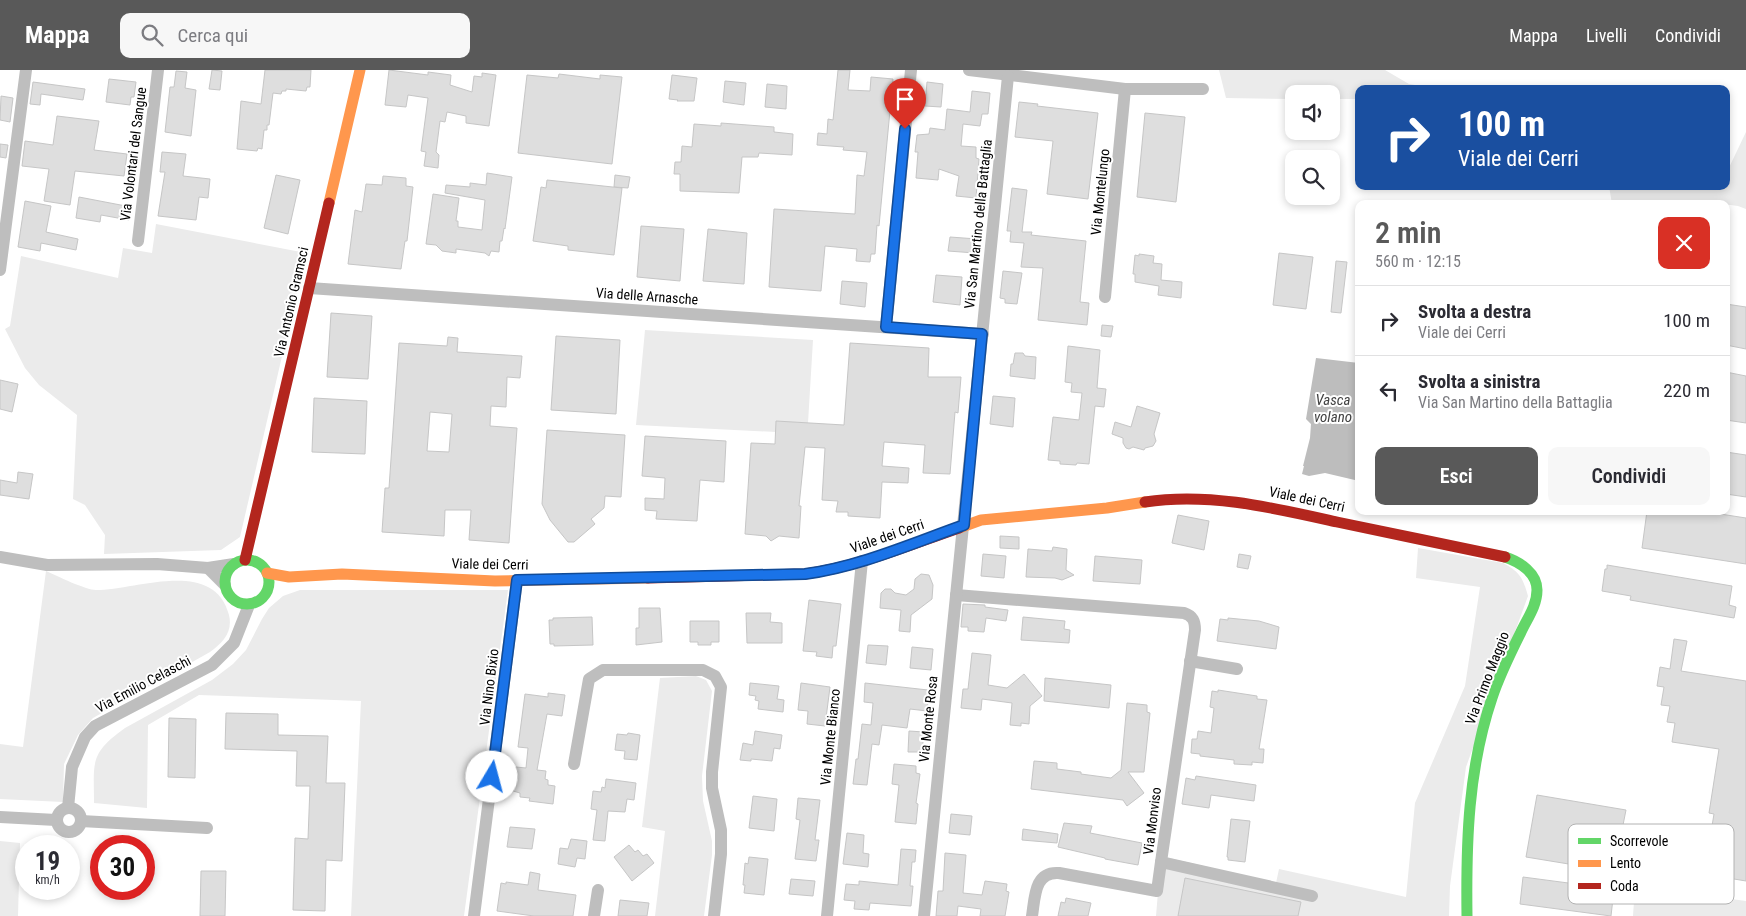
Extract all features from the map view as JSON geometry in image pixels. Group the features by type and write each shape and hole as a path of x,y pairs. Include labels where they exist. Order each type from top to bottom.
{"street":[{"path":"0,270 26,70"},
{"name":"Via Volontari del Sangue","path":"138,240 158,70"},
{"name":"Via Antonio Gramsci","path":"267,573 265,569 245,562 360,70"},
{"path":"886,327 911,70"},
{"path":"969,70 1125,89 1203,89"},
{"name":"Via San Martino della Battaglia","path":"964,525 1008,76"},
{"name":"Via Montelungo","path":"1105,297 1125,89"},
{"name":"Via delle Arnasche","path":"309,288 982,334"},
{"name":"Viale dei Cerri","path":"267,573 288,577 342,574 496,581 797,575 821,572 862,561 981,520 1107,508 1162,499 1215,500 1282,509 1508,558"},
{"name":"Via Monte Rosa","path":"924,916 964,525"},
{"path":"0,557 46,565 157,564 208,568 245,562"},
{"name":"Via Primo Maggio","path":"1467,916 1466,830 1474,763 1493,697 1535,603 1538,591 1535,578 1531,572 1508,558"},
{"name":"Via Monte Bianco","path":"827,916 862,561"},
{"path":"225,585 227,573 245,562"},
{"path":"208,568 225,585 229,596 244,604 260,600 268,591 288,577"},
{"path":"267,573 270,580 268,591"},
{"name":"Via Nino Bixio","path":"474,916 517,580"},
{"name":"Via Monviso","path":"956,595 1184,613 1192,618 1195,623 1160,862 1312,896"},
{"name":"Via Emilio Celaschi","path":"68,808 72,767 85,737 95,726 212,665 234,643 242,624 244,604"},
{"path":"1190,661 1237,669"},
{"path":"574,764 589,680 603,670 703,670 715,676 721,687 712,788 721,830 721,854 714,916"},
{"path":"68,808 72,808 79,813 81,821 78,829 67,832 60,829 56,820 60,811 68,808"},
{"path":"0,817 56,820"},
{"path":"81,821 207,828"},
{"path":"1032,916 1038,884 1045,874 1051,872 1059,873 1156,891 1160,862"},
{"path":"594,916 598,890"}],"shaded area":[{"path":"1219,70 1385,70 1409,84 1415,85 1355,85 1355,99 1340,99 1340,85 1285,85 1285,99 1226,98"},
{"path":"1746,132 1746,209 1730,205 1730,200 1611,200 1610,190 1730,190 1730,166"},
{"path":"156,224 306,253 240,537 221,550 104,554 105,535 85,505 73,499 77,415 39,385 25,368 5,329 10,326 21,256 118,278 123,248 152,253"},
{"path":"645,330 813,340 808,423 777,421 776,432 636,425"},
{"path":"1418,548 1503,563 1520,576 1528,596 1466,767 1450,886 1449,916 1156,916 1161,856 1276,883 1279,869 1406,897 1415,803 1465,686 1480,587 1416,578"},
{"path":"46,571 96,590 172,581 191,582 208,587 221,597 229,615 230,627 223,641 210,652 93,718 78,735 64,764 63,802 0,799 0,744 23,747"},
{"path":"300,590 508,590 464,916 351,916 361,701 199,695 148,725 147,808 94,803 94,768 99,752 105,745 125,728 212,680 233,664 246,650 269,608 283,596"},
{"path":"696,676 706,680 712,691 702,776 703,801 712,841 704,916 655,916 665,831 642,827 660,678"},
{"path":"0,841 15,842 15,900 18,900 18,916 0,916"},
{"path":"1734,899 1746,901 1746,916 1633,916 1634,904 1734,904"}],"water":[{"name":"Vasca volano","path":"1316,358 1355,363 1355,480 1325,473 1309,476 1302,474 1310,438 1311,424 1306,419"}],"building":[{"path":"212,70 222,71 220,90 209,89"},
{"path":"265,70 311,70 310,87 307,87 306,91 286,89 281,94 273,93 269,125 267,125 267,130 264,130 262,149 258,148 257,151 237,149 241,101 261,104"},
{"path":"389,70 428,75 428,72 451,75 450,85 472,92 474,76 482,77 482,73 496,75 489,126 466,123 466,116 447,112 445,122 440,121 436,152 439,155 438,168 424,166 426,152 421,151 428,98 408,95 406,107 385,105"},
{"path":"838,70 850,70 848,90 870,91 871,77 893,79 875,254 871,254 870,262 856,261 857,249 825,246 821,291 769,287 774,209 855,214 857,175 864,176 867,152 843,150 844,147 817,145 818,133 827,134 828,119 833,120"},
{"path":"176,71 187,72 185,88 196,90 191,136 165,132 170,87 174,87"},
{"path":"559,74 600,79 600,75 622,77 612,164 518,153 527,75 558,78"},
{"path":"672,75 697,78 694,101 669,99"},
{"path":"109,79 136,82 134,97 131,97 130,105 106,102"},
{"path":"725,81 746,83 744,105 723,102"},
{"path":"33,82 85,89 83,100 41,94 40,105 30,104"},
{"path":"927,82 943,84 941,107 925,106"},
{"path":"767,84 787,86 786,109 765,107"},
{"path":"972,91 990,93 988,114 982,114 980,126 963,124 961,146 976,147 976,158 979,159 976,198 956,196 959,176 939,169 938,180 916,178 918,152 915,152 917,135 929,134 930,128 945,130 947,109 970,112"},
{"path":"1,96 13,98 10,122 0,120"},
{"path":"1019,102 1098,113 1088,199 1047,194 1053,141 1015,137"},
{"path":"1145,113 1185,117 1176,202 1137,197"},
{"path":"57,116 99,121 94,150 127,154 124,176 75,171 70,205 44,201 49,169 22,166 25,141 53,145"},
{"path":"721,123 774,127 774,132 793,134 792,155 759,153 758,157 742,157 739,193 680,191 680,174 674,174 675,162 681,162 682,146 692,147 694,124 721,126"},
{"path":"0,144 8,145 6,158 0,157"},
{"path":"162,152 186,154 183,176 210,179 208,198 199,197 196,220 158,216 165,172 160,172"},
{"path":"487,173 512,177 505,229 502,241 500,241 499,252 491,251 489,256 485,253 456,249 456,253 442,251 436,245 426,244 433,194 459,198 456,221 458,221 458,227 482,230 485,200 445,193 446,185 470,187 470,183 486,185"},
{"path":"276,175 300,180 288,234 264,228"},
{"path":"615,175 630,177 628,188 614,187"},
{"path":"383,176 406,178 406,186 413,187 407,241 405,241 401,269 348,264 355,210 362,212 366,184 382,185"},
{"path":"547,180 622,188 614,255 568,250 568,246 533,241 541,187 546,188"},
{"path":"1012,188 1027,190 1022,232 1032,232 1031,235 1086,241 1080,302 1089,303 1087,325 1038,320 1043,268 1021,267 1024,243 1010,242 1011,231 1007,231"},
{"path":"79,197 131,207 129,220 101,215 100,222 76,218"},
{"path":"25,201 51,206 46,232 78,239 76,250 41,243 40,251 18,247"},
{"path":"641,226 684,229 680,281 637,277"},
{"path":"708,229 747,233 744,284 703,281"},
{"path":"950,237 977,239 975,253 948,251"},
{"path":"1279,253 1313,257 1306,309 1273,305"},
{"path":"1139,254 1154,256 1153,263 1162,264 1161,280 1182,282 1181,298 1158,295 1159,286 1135,282 1135,274 1133,274 1135,255 1139,256"},
{"path":"1336,261 1347,262 1341,313 1331,312"},
{"path":"1003,271 1022,273 1017,304 1005,303 1005,299 1000,298"},
{"path":"936,275 962,277 960,305 933,302"},
{"path":"842,281 867,283 865,307 840,304"},
{"path":"1730,305 1746,307 1746,349 1730,346"},
{"path":"331,313 372,316 368,379 327,377"},
{"path":"1102,325 1113,326 1111,337 1101,336"},
{"path":"556,336 620,340 616,414 551,410"},
{"path":"448,337 458,338 457,352 522,356 520,378 507,377 506,407 491,406 490,426 517,428 509,543 469,540 471,510 445,510 444,536 382,532 385,488 389,488 399,343 447,346","holes":["430,412 452,414 449,452 427,451"]},
{"path":"850,343 929,348 928,377 961,377 958,413 955,412 950,474 923,473 925,445 884,442 882,466 909,468 908,483 882,482 880,518 848,516 848,512 836,512 838,501 822,500 825,448 805,447 799,506 801,506 799,538 779,536 771,541 766,536 745,534 751,443 775,444 776,421 844,425"},
{"path":"1068,346 1100,350 1097,388 1106,389 1104,407 1095,406 1089,464 1060,464 1060,461 1048,460 1053,417 1079,420 1082,393 1071,392 1072,383 1065,382"},
{"path":"1015,353 1036,357 1035,379 1010,376 1011,364 1013,364"},
{"path":"1730,373 1746,376 1746,423 1730,421"},
{"path":"0,380 18,384 12,412 0,409"},
{"path":"993,396 1015,398 1013,427 990,424"},
{"path":"314,398 367,401 365,454 312,452"},
{"path":"1137,406 1160,413 1154,434 1156,441 1153,446 1144,450 1133,447 1126,448 1123,438 1112,434 1115,422 1131,427"},
{"path":"547,430 625,435 621,497 605,496 604,508 591,519 595,524 574,542 568,542 550,520 542,504"},
{"path":"645,436 726,441 724,482 700,480 697,521 656,519 657,511 645,510 645,498 664,499 665,478 642,476"},
{"path":"1730,453 1746,455 1746,497 1730,495"},
{"path":"18,472 33,474 29,499 0,495 0,480 17,483"},
{"path":"1178,515 1209,521 1204,550 1172,543"},
{"path":"1646,515 1727,515 1746,518 1746,564 1642,548"},
{"path":"1000,536 1019,537 1019,549 1000,548"},
{"path":"1053,547 1067,549 1066,570 1074,575 1062,580 1026,577 1028,549 1052,551"},
{"path":"983,554 1006,556 1004,578 981,576"},
{"path":"1239,554 1251,556 1248,569 1237,567"},
{"path":"1095,556 1142,560 1140,584 1093,581"},
{"path":"1607,565 1732,586 1729,605 1736,607 1734,618 1630,600 1631,596 1602,591"},
{"path":"921,574 929,575 933,585 932,599 911,615 910,632 899,631 901,610 880,608 881,593 885,589 891,589 895,593 906,595 914,589 915,579"},
{"path":"809,600 841,604 836,646 833,646 832,658 816,656 817,652 803,651"},
{"path":"963,604 985,605 985,607 1008,610 1006,621 986,618 984,632 968,631 968,627 961,627"},
{"path":"639,608 660,608 662,642 636,645 636,628 639,628"},
{"path":"746,613 771,613 770,622 782,623 782,643 747,643"},
{"path":"592,617 593,645 554,646 554,644 550,644 549,620 553,620 553,618"},
{"path":"1023,617 1065,621 1064,629 1070,630 1069,643 1021,640"},
{"path":"1228,618 1259,621 1279,627 1276,649 1217,641 1220,619 1228,620"},
{"path":"690,621 719,621 719,642 711,642 711,645 698,645 698,642 690,642"},
{"path":"1674,639 1687,641 1681,671 1746,681 1746,881 1734,879 1734,824 1712,824 1714,814 1709,813 1719,749 1672,742 1675,723 1667,722 1670,706 1661,705 1664,687 1657,686 1660,667 1670,669"},
{"path":"868,645 888,646 886,665 866,663"},
{"path":"912,647 933,649 931,670 910,668"},
{"path":"972,653 991,655 988,685 1007,688 1024,674 1042,696 1030,706 1029,724 1021,723 1021,726 1010,725 1012,703 982,699 981,710 961,708 963,689 968,689"},
{"path":"1045,678 1111,685 1109,708 1044,701"},
{"path":"750,683 779,686 777,699 784,700 783,712 758,709 759,701 755,700 756,696 749,695"},
{"path":"801,683 830,687 825,726 807,724 808,711 798,710"},
{"path":"865,683 928,690 929,693 927,711 910,709 907,728 882,725 879,745 872,744 867,785 853,784 862,724 871,725 873,703 864,702"},
{"path":"1218,690 1257,696 1257,699 1267,700 1259,749 1264,749 1263,763 1252,762 1252,765 1234,764 1234,760 1200,756 1200,754 1191,753 1192,739 1197,739 1198,731 1211,733 1214,708 1210,707 1212,691 1218,692"},
{"path":"548,693 565,695 562,716 547,714 537,770 546,771 545,779 548,780 548,785 555,786 553,804 529,801 530,798 520,797 520,793 513,791 516,767 526,768 528,748 518,747 525,694 548,697"},
{"path":"1127,703 1147,705 1147,712 1150,713 1144,772 1128,772 1144,793 1127,806 1123,800 1031,789 1034,761 1057,763 1057,769 1111,778 1121,770"},
{"path":"226,713 278,714 278,735 328,736 326,783 345,783 342,861 326,860 325,911 293,910 295,838 308,839 310,786 296,786 297,751 225,749"},
{"path":"169,718 196,719 195,778 168,777"},
{"path":"755,731 782,735 780,749 774,748 772,761 740,760 743,743 753,745"},
{"path":"909,731 924,732 922,752 908,752"},
{"path":"628,733 640,735 637,760 624,759 625,751 615,750 617,734 627,735"},
{"path":"894,764 916,766 916,773 920,774 916,803 918,804 916,824 895,822 899,785 892,784"},
{"path":"1196,776 1256,785 1254,801 1211,795 1209,808 1182,804 1186,778 1195,780"},
{"path":"606,779 636,783 634,800 627,799 625,812 608,811 605,841 593,840 597,810 591,809 593,791 601,792 602,787 605,788"},
{"path":"1537,795 1626,810 1623,824 1568,824 1568,864 1526,857"},
{"path":"753,796 777,799 774,831 749,828"},
{"path":"798,798 820,800 815,840 819,840 816,861 795,859 800,820 796,819"},
{"path":"951,814 972,816 970,835 949,833"},
{"path":"1231,819 1250,821 1245,862 1228,860 1227,857"},
{"path":"1064,823 1092,826 1090,833 1142,843 1138,865 1058,847"},
{"path":"510,827 535,829 532,849 507,847"},
{"path":"1023,829 1058,834 1057,843 1022,840"},
{"path":"847,833 864,835 863,853 869,854 868,867 843,864"},
{"path":"571,839 587,841 585,859 577,858 575,867 558,864 560,848 568,849"},
{"path":"629,845 635,852 638,850 643,856 647,854 654,863 632,881 614,857"},
{"path":"901,849 916,850 915,862 912,862 910,886 913,886 911,906 870,903 869,910 854,909 855,901 844,900 846,884 859,885 859,881 898,885"},
{"path":"945,853 966,855 963,893 982,895 985,881 1007,884 1006,891 1009,892 1005,916 980,916 981,909 958,906 957,916 936,916 938,891 943,891"},
{"path":"749,857 768,859 764,895 744,893 745,863 748,864"},
{"path":"201,871 226,871 225,916 200,916"},
{"path":"530,872 540,874 538,890 576,895 573,916 534,916 497,911 501,883 528,885"},
{"path":"1523,877 1568,883 1568,904 1612,904 1611,916 1520,904"},
{"path":"1185,878 1301,902 1298,916 1178,916"},
{"path":"791,879 815,881 813,896 789,894"},
{"path":"1066,898 1091,903 1088,916 1058,916 1061,902 1065,903"},
{"path":"620,900 649,903 647,916 618,916"}],"traffic: fast":[{"path":"1467,916 1468,833 1473,779 1478,752 1484,725 1501,673 1537,596 1536,584 1531,573 1522,565 1505,557"},
{"path":"243,560 251,560 263,566 269,582 263,598 251,604 243,604 231,598 225,586 225,578 231,566 243,560"}],"traffic: slow":[{"path":"329,203 360,70"},
{"path":"959,528 981,520 1107,508 1145,502"},
{"path":"267,573 289,577 342,574 495,581 648,578"}],"traffic: jam":[{"path":"245,560 329,203"},
{"path":"1145,502 1193,499 1241,503 1505,557"},
{"path":"648,578 805,574 825,571 864,561 959,528"}],"route":[{"path":"492,777 517,580 805,574 837,569 964,525 982,334 886,327 905,129"}]}
